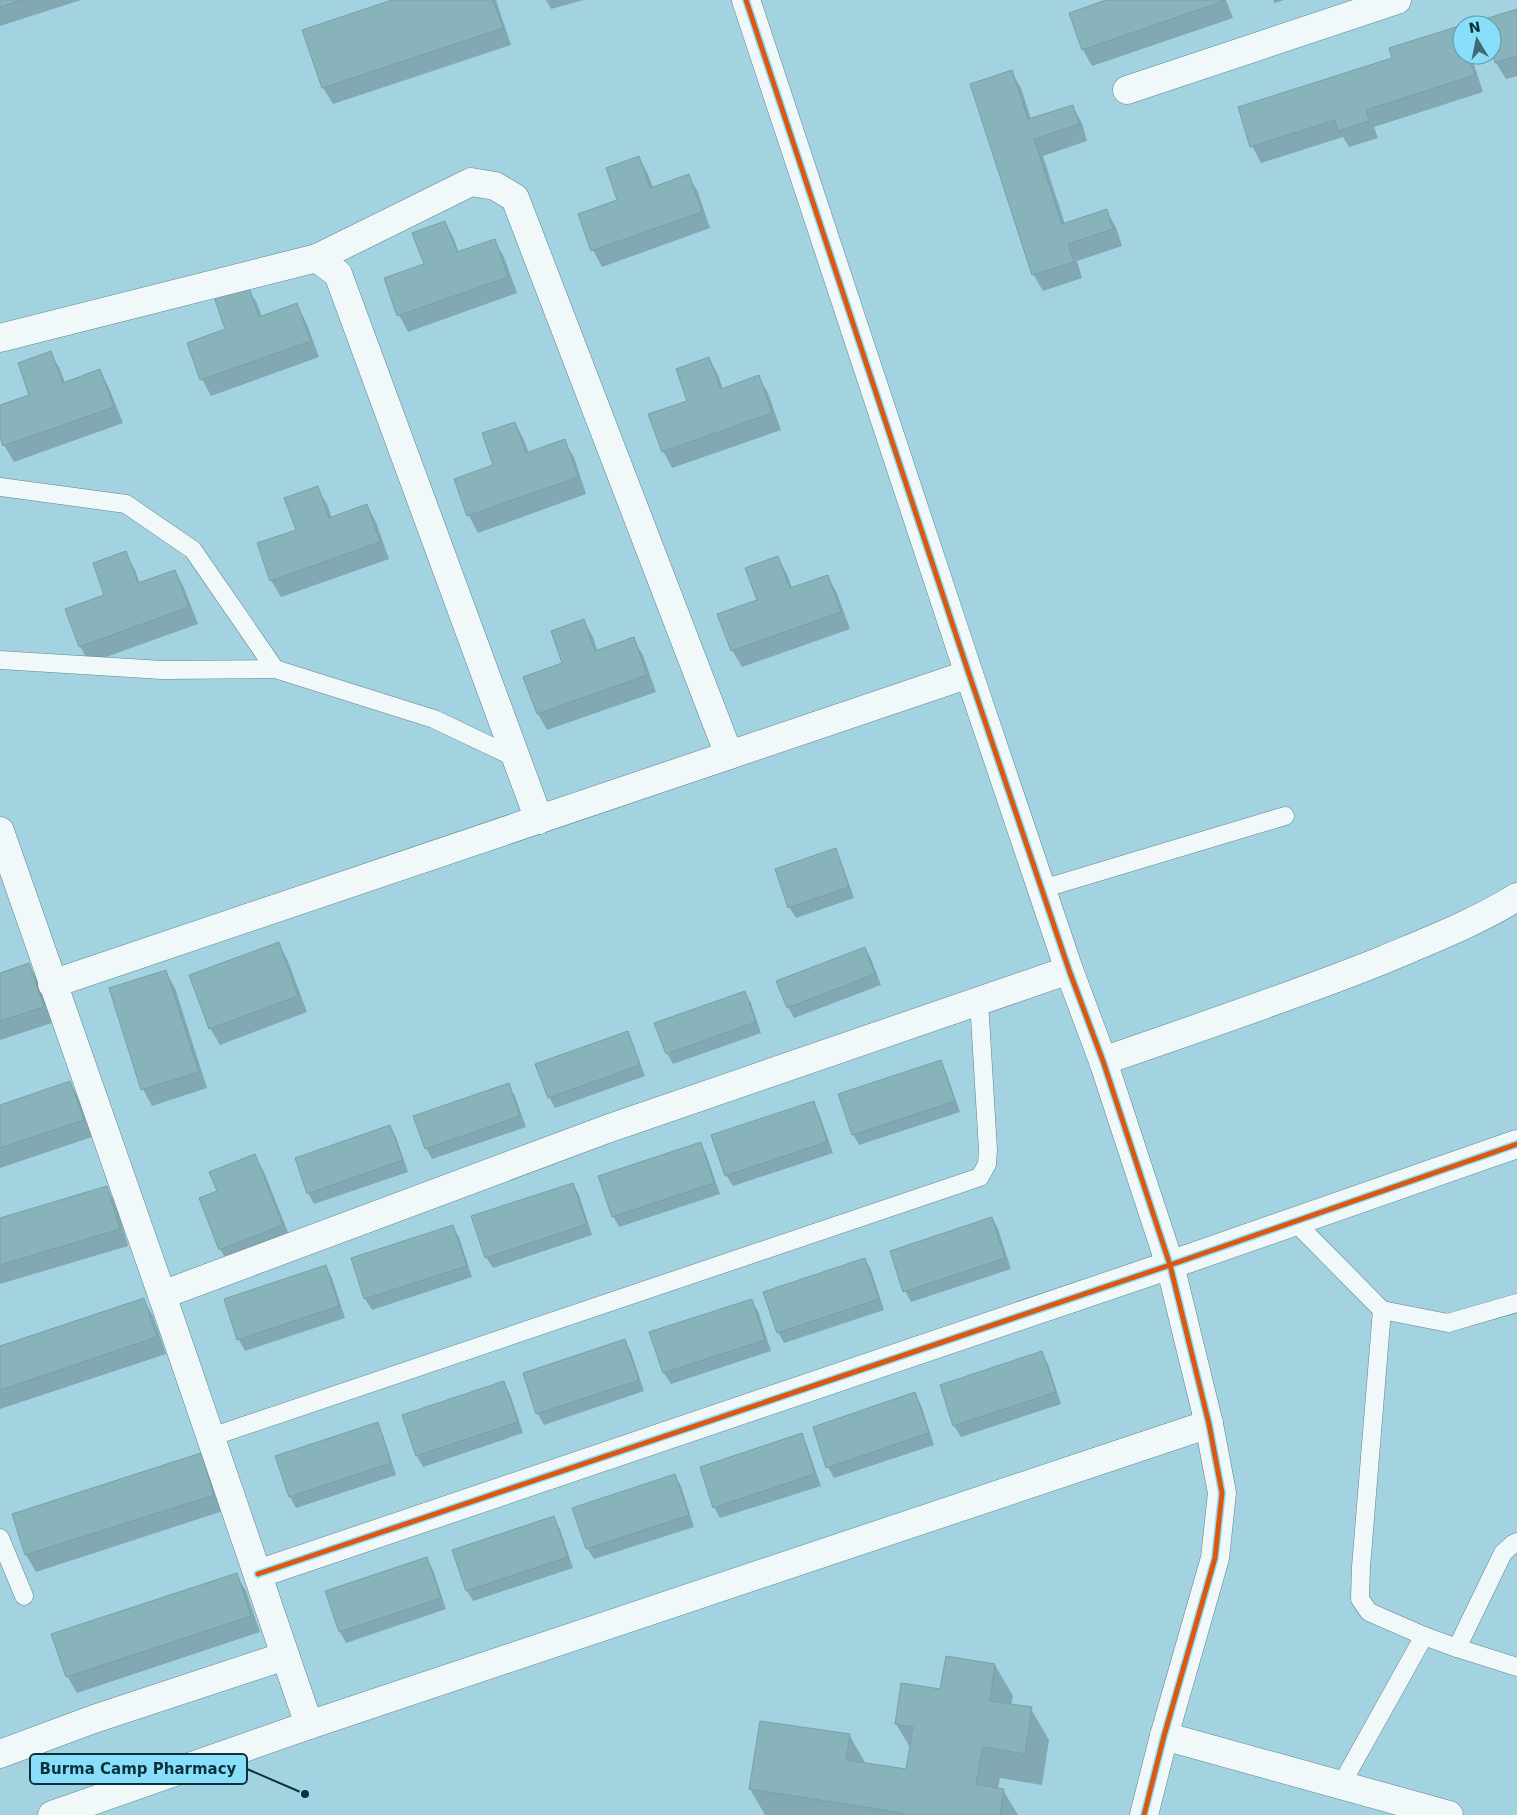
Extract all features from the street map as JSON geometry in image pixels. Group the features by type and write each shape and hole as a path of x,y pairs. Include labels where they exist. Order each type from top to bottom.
{"street":[{"path":"746,0 969,674 1069,970 1103,1061 1170,1264 1209,1424 1222,1493 1215,1558 1164,1736 1144,1815"},
{"path":"1127,90 1397,0"},
{"path":"0,338 317,258 471,182 495,186 515,198 730,755"},
{"path":"317,258 338,274 539,820"},
{"path":"52,984 969,674"},
{"path":"0,831 162,1295 309,1726"},
{"path":"1103,1061 1318,986 1404,951 1514,902"},
{"path":"162,1295 608,1129 1069,970"},
{"path":"258,1574 1517,1144"},
{"path":"52,1815 309,1726 1209,1424"},
{"path":"0,1754 94,1719 285,1656"},
{"path":"1164,1736 1449,1815"}],"lane":[{"path":"0,487 126,504 193,550 275,669"},
{"path":"0,660 162,670 275,669 434,719 516,758"},
{"path":"1042,889 1285,816"},
{"path":"211,1437 980,1177 987,1164 988,1150 980,1001"},
{"path":"1294,1221 1382,1310 1448,1323 1517,1304"},
{"path":"1382,1310 1360,1599 1369,1612 1424,1636 1517,1668"},
{"path":"0,1538 24,1596"},
{"path":"1457,1648 1503,1553 1517,1542"},
{"path":"1342,1785 1424,1636"}],"building":[{"path":"0,0 21,0 0,7"},
{"path":"392,0 493,0 503,28 322,88 302,30"},
{"path":"1106,0 1224,1 1082,50 1069,13"},
{"path":"1517,9 1517,56 1502,61 1502,15 1498,15"},
{"path":"1452,28 1452,65 1472,65 1475,75 1366,110 1369,121 1338,131 1335,120 1250,147 1238,107 1392,58 1389,48"},
{"path":"1012,70 1028,119 1073,105 1079,124 1034,139 1062,224 1107,209 1113,229 1068,244 1074,262 1032,275 970,84"},
{"path":"639,156 650,188 689,174 702,212 591,251 578,214 617,200 606,168"},
{"path":"445,221 457,252 495,239 508,277 397,316 384,278 424,264 412,233"},
{"path":"248,285 259,317 297,303 311,341 200,380 187,343 225,329 214,297"},
{"path":"51,351 63,383 100,369 114,407 3,446 0,437 0,405 29,395 18,363"},
{"path":"709,357 721,389 759,375 772,413 662,452 648,414 687,401 676,369"},
{"path":"515,422 526,453 565,439 578,477 467,516 454,479 493,465 482,433"},
{"path":"318,486 329,518 367,504 380,542 270,581 257,543 296,530 284,498"},
{"path":"126,551 138,583 175,570 189,607 79,647 65,609 104,595 93,563"},
{"path":"778,556 790,588 828,575 841,612 731,651 717,614 757,600 745,568"},
{"path":"584,619 595,651 634,637 647,675 537,714 523,677 562,663 551,631"},
{"path":"836,848 849,887 788,908 775,869"},
{"path":"279,942 298,996 209,1029 189,975"},
{"path":"865,947 875,974 787,1008 776,981"},
{"path":"29,963 44,1007 0,1021 0,973"},
{"path":"166,970 199,1072 141,1090 109,988"},
{"path":"745,991 756,1022 666,1054 654,1023"},
{"path":"628,1031 640,1065 548,1098 535,1064"},
{"path":"941,1060 955,1101 852,1135 838,1094"},
{"path":"70,1081 84,1120 0,1148 0,1105"},
{"path":"509,1083 520,1116 425,1149 413,1116"},
{"path":"814,1101 827,1142 725,1176 711,1135"},
{"path":"390,1125 403,1160 307,1194 295,1158"},
{"path":"701,1142 714,1183 612,1217 598,1176"},
{"path":"255,1154 283,1225 219,1250 199,1198 217,1191 209,1172"},
{"path":"573,1183 587,1224 485,1258 471,1216"},
{"path":"107,1186 120,1229 0,1265 0,1218"},
{"path":"992,1217 1005,1258 903,1292 890,1251"},
{"path":"453,1225 467,1266 364,1299 351,1258"},
{"path":"865,1258 879,1299 777,1333 763,1292"},
{"path":"326,1265 339,1306 237,1340 224,1299"},
{"path":"144,1298 157,1337 0,1390 0,1346"},
{"path":"752,1299 765,1340 663,1373 649,1332"},
{"path":"625,1339 639,1380 536,1414 523,1373"},
{"path":"1042,1351 1056,1392 953,1426 940,1385"},
{"path":"504,1381 518,1422 416,1456 402,1415"},
{"path":"915,1392 929,1433 826,1468 813,1427"},
{"path":"378,1422 391,1463 289,1497 275,1456"},
{"path":"802,1433 815,1474 713,1508 700,1467"},
{"path":"201,1453 214,1495 25,1555 12,1514"},
{"path":"675,1474 689,1515 586,1549 572,1508"},
{"path":"554,1516 568,1557 466,1591 452,1550"},
{"path":"427,1557 441,1598 339,1632 325,1591"},
{"path":"237,1573 251,1616 66,1677 51,1634"},
{"path":"946,1656 995,1664 990,1701 1032,1707 1025,1754 983,1747 976,1784 1004,1789 1000,1815 902,1815 903,1813 749,1789 760,1721 850,1734 846,1760 906,1769 913,1727 895,1724 901,1683 940,1689"}],"cycle path":[{"path":"746,0 969,674 1069,970 1103,1061 1170,1265 1209,1424 1222,1493 1215,1558 1164,1736 1144,1815"},
{"path":"258,1574 1170,1265 1517,1144"}],"place":[{"name":"Burma Camp Pharmacy","path":"305,1794"}]}
